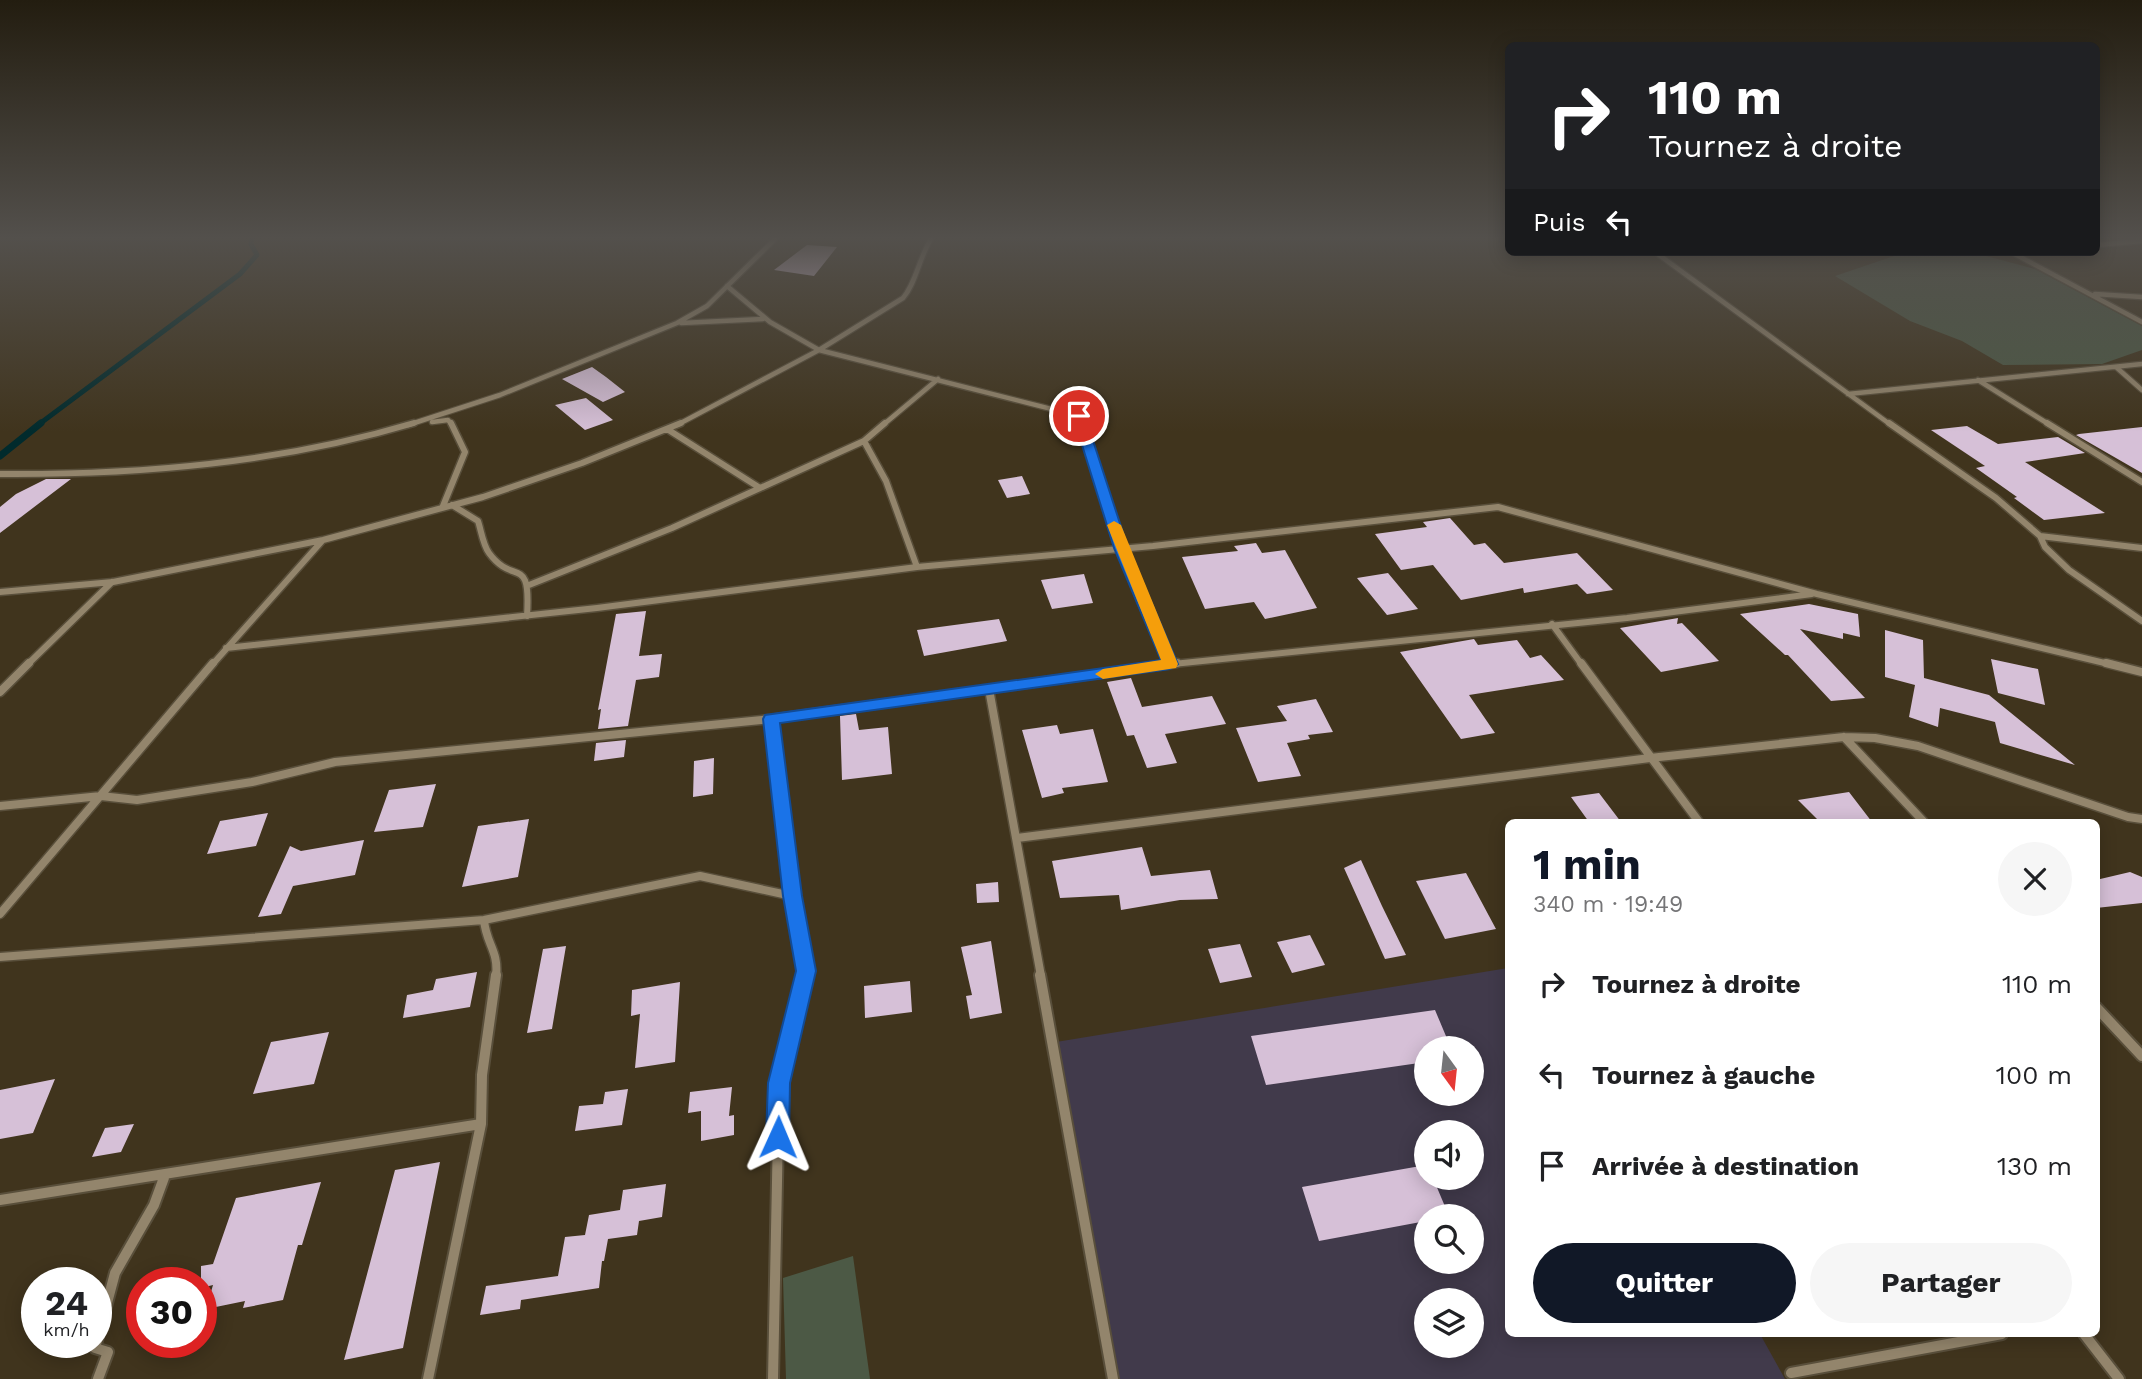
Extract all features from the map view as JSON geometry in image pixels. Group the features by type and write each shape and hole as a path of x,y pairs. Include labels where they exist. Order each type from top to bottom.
{"street":[{"path":"0,474 110,473 315,449 414,424 532,383 677,324 709,303"},
{"path":"746,303 764,319 800,342 819,350 1079,416 1121,548 1170,664"},
{"path":"0,592 113,582 323,540 483,497 582,463 667,429 819,350 894,303"},
{"path":"1724,303 1847,394 1996,498 2040,536 2142,548"},
{"path":"2108,303 2142,321"},
{"path":"677,324 764,319"},
{"path":"1847,394 2142,364"},
{"path":"2116,367 2142,390"},
{"path":"529,584 672,528 864,441 938,379"},
{"path":"1977,379 2142,482"},
{"path":"414,424 447,420 455,428 465,452 443,506"},
{"path":"667,429 760,488"},
{"path":"864,441 886,481 917,567"},
{"path":"451,504 478,521 488,552 502,564 521,573 529,584 527,616"},
{"path":"226,648 527,616 917,567 1498,507 1817,594 2142,672"},
{"path":"2040,536 2042,545 2058,562 2142,621"},
{"path":"0,914 226,648 323,540"},
{"path":"0,692 113,582"},
{"path":"0,806 101,796 137,800 252,782 335,762 771,719 1170,664 1641,617 1817,594"},
{"path":"1552,624 1697,819"},
{"path":"989,689 1113,1379"},
{"path":"771,719 792,896 806,971 779,1083 773,1379"},
{"path":"1844,737 1921,819"},
{"path":"1017,838 1650,758 1844,737 1875,738 1918,746 2128,817 2142,819"},
{"path":"0,957 484,920 700,876 792,896"},
{"path":"428,1379 481,1124 482,1075 498,960 485,933 484,920"},
{"path":"2100,1011 2142,1056"},
{"path":"0,1200 481,1124"},
{"path":"98,1379 108,1352 95,1348 115,1273 154,1205 165,1175"},
{"path":"1791,1373 1986,1337"},
{"path":"2086,1337 2119,1379"}],"shaded area":[{"path":"1505,968 1505,1337 1762,1337 1785,1379 1119,1379 1056,1042"}],"green space":[{"path":"1881,303 2099,303 2142,326 2142,350 2102,364 2003,365 1962,341 1910,321"},
{"path":"853,1256 870,1379 786,1379 783,1278"}],"building":[{"path":"592,367 625,392 603,402 562,379"},
{"path":"586,398 613,420 585,430 555,405"},
{"path":"1967,426 1998,444 2058,437 2085,453 2025,462 2105,513 2044,520 1976,468 1985,466 1931,430"},
{"path":"2142,427 2142,473 2076,435 2079,434"},
{"path":"1022,476 1030,494 1007,498 998,480"},
{"path":"46,479 71,479 0,533 0,507 16,494"},
{"path":"1450,518 1474,545 1485,543 1504,563 1577,553 1613,590 1587,594 1577,584 1524,593 1523,588 1461,600 1433,565 1401,570 1375,534 1427,527 1423,522"},
{"path":"1256,543 1262,553 1285,550 1317,608 1265,619 1254,602 1205,609 1182,557 1238,551 1234,546"},
{"path":"1388,573 1418,609 1387,615 1357,578"},
{"path":"1084,574 1093,603 1052,609 1041,580"},
{"path":"1809,604 1858,614 1860,637 1843,633 1843,639 1800,629 1865,698 1831,701 1788,655 1740,614"},
{"path":"646,611 639,656 662,654 659,677 636,680 628,726 598,729 601,709 598,710 616,614"},
{"path":"1678,618 1677,624 1682,623 1719,661 1661,672 1620,628"},
{"path":"999,619 1007,641 924,656 917,630"},
{"path":"1885,630 1923,640 1924,678 1989,695 2075,765 2000,743 1995,722 1940,708 1938,727 1909,717 1915,685 1885,677"},
{"path":"1474,639 1478,645 1517,640 1530,658 1541,655 1564,680 1469,695 1495,733 1461,739 1400,652"},
{"path":"1991,659 2038,669 2045,705 1998,693"},
{"path":"1131,678 1142,707 1212,696 1226,724 1165,734 1177,763 1147,768 1134,735 1127,736 1107,682"},
{"path":"1316,699 1333,732 1308,735 1310,739 1287,743 1301,776 1258,782 1236,728 1287,721 1277,706"},
{"path":"856,714 859,730 888,727 892,774 842,780 840,716"},
{"path":"1057,725 1060,734 1093,729 1108,782 1062,788 1064,793 1042,798 1022,730"},
{"path":"626,740 624,757 594,761 596,743"},
{"path":"714,758 713,794 693,797 694,761"},
{"path":"436,784 423,827 374,832 389,790"},
{"path":"1849,792 1870,819 1817,819 1798,800"},
{"path":"1599,793 1619,819 1587,819 1571,797"},
{"path":"268,813 256,846 207,854 220,821"},
{"path":"529,819 518,877 462,887 478,826"},
{"path":"364,840 355,875 293,886 281,914 258,917 290,846 301,851"},
{"path":"1142,847 1151,876 1210,870 1218,899 1180,900 1121,910 1119,895 1060,898 1052,861"},
{"path":"1361,860 1406,955 1385,959 1344,868"},
{"path":"2130,872 2142,877 2142,903 2100,908 2100,879"},
{"path":"1466,873 1496,929 1445,939 1416,881"},
{"path":"998,882 999,902 977,903 976,884"},
{"path":"1310,935 1325,965 1292,973 1277,942"},
{"path":"991,941 1002,1013 970,1019 966,996 972,995 961,947"},
{"path":"1240,944 1252,977 1220,983 1208,949"},
{"path":"566,946 552,1029 527,1033 543,949"},
{"path":"477,972 470,1007 403,1018 407,995 433,990 436,979"},
{"path":"910,981 912,1012 865,1018 864,986"},
{"path":"680,982 675,1062 635,1068 640,1014 631,1016 632,990"},
{"path":"1435,1010 1446,1036 1414,1036 1414,1064 1266,1085 1251,1036"},
{"path":"329,1032 314,1084 253,1094 271,1042"},
{"path":"55,1079 33,1133 0,1139 0,1090"},
{"path":"732,1087 729,1116 734,1115 734,1135 701,1141 701,1111 688,1113 690,1092"},
{"path":"628,1089 622,1125 575,1131 579,1106 603,1104 605,1092"},
{"path":"134,1124 121,1152 92,1157 105,1128"},
{"path":"440,1162 403,1348 344,1360 395,1170"},
{"path":"1414,1167 1414,1190 1438,1190 1444,1204 1414,1204 1414,1223 1319,1241 1302,1187"},
{"path":"321,1182 302,1245 298,1245 283,1300 243,1308 245,1301 217,1307 217,1267 201,1266 213,1264 236,1198"},
{"path":"666,1184 662,1217 639,1221 637,1235 608,1239 599,1288 521,1300 520,1309 480,1315 486,1286 558,1276 565,1237 585,1235 589,1215 620,1210 623,1190"}],"waterway":[{"path":"38,425 201,303"},
{"path":"0,456 41,423"}],"slow traffic":[{"path":"1103,674 1170,664 1121,548 1114,525"}],"route":[{"path":"778,1137 779,1083 806,971 792,896 771,719 1170,664 1121,548 1079,416"}]}
